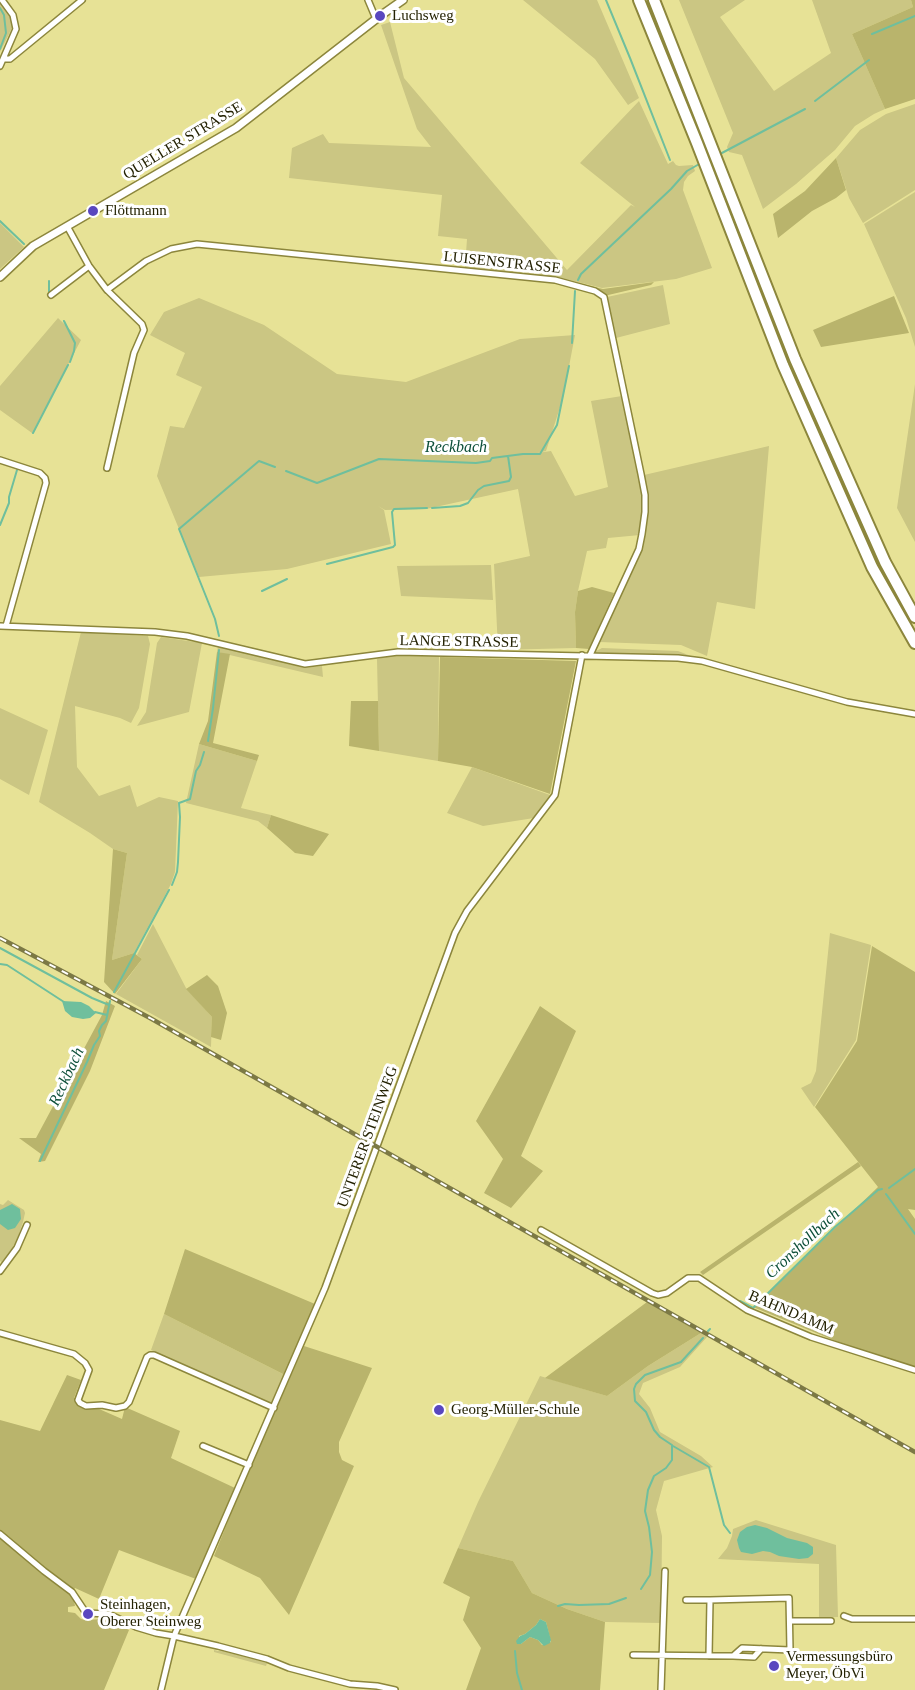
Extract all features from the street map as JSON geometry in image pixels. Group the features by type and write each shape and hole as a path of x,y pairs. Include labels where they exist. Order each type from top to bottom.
{"highway":[{"path":"639,0 783,365 872,567 915,644"},
{"path":"654,0 800,370 885,562 915,617"}],"street":[{"path":"0,66 16,29 13,15 2,0"},
{"path":"4,59 10,59 82,0"},
{"path":"368,0 376,19"},
{"name":"QUELLER STRASSE","path":"0,277 33,246 236,128 403,0"},
{"path":"67,226 89,266 107,290 142,324 144,330 134,353 106,468"},
{"name":"LUISENSTRASSE","path":"107,290 146,261 171,249 197,244 555,280 595,291 604,297 641,474 645,512 639,549 590,655"},
{"path":"51,295 89,266"},
{"path":"0,459 40,473 46,483 3,626"},
{"name":"LANGE STRASSE","path":"3,626 187,636 305,664 398,652 678,658 702,661 847,702 915,714"},
{"name":"UNTERER STEINWEG","path":"161,1690 174,1636 325,1288 455,933 467,911 555,795 582,655"},
{"path":"0,1271 17,1248 27,1225"},
{"name":"BAHNDAMM","path":"540,1230 652,1293 658,1295 667,1293 688,1278 699,1278 747,1310 811,1337 915,1370"},
{"path":"0,1333 74,1354 85,1363 89,1370 78,1400 86,1406 102,1405 116,1408 125,1406 129,1402 147,1357 154,1355 274,1408"},
{"path":"204,1446 249,1465"},
{"path":"0,1534 72,1592 86,1613 109,1614 136,1627 156,1633 267,1659 289,1668 350,1684 395,1690"},
{"path":"661,1690 665,1571"},
{"path":"633,1655 733,1656 742,1648 790,1650 789,1598 686,1600"},
{"path":"709,1656 710,1600"},
{"path":"844,1616 852,1619 915,1619"},
{"path":"790,1621 831,1621"}],"shaded area":[{"path":"523,0 597,0 639,98 628,105 595,59"},
{"path":"679,0 745,0 720,17 774,91 831,53 812,0 911,0 913,7 852,34 885,109 855,126 835,150 763,209 742,155 729,152 727,147 733,133"},
{"path":"911,0 915,0 915,99 885,109 852,34 913,7"},
{"path":"0,1 11,18 12,28 0,52"},
{"path":"390,22 404,78 567,270 631,205 635,207 580,163 639,101 668,164 673,161 679,166 693,165 695,171 684,182 683,190 712,268 676,279 602,288 558,277 465,267 467,239 438,236 442,195 289,178 292,148 323,134 329,143 431,147 417,129 381,25"},
{"path":"915,104 915,190 863,223 849,198 836,158 860,130 886,114"},
{"path":"836,158 846,190 812,211 778,238 773,214 805,191"},
{"path":"915,192 915,347 906,318 864,224"},
{"path":"0,223 24,247 0,269"},
{"path":"574,282 603,289 654,282 651,285 604,296 573,284"},
{"path":"663,285 670,324 616,338 607,297"},
{"path":"894,296 909,333 821,347 813,330"},
{"path":"199,298 264,325 337,374 406,382 520,339 575,335 563,398 546,451 537,453 551,451 575,496 608,487 591,401 622,396 642,495 640,535 608,538 606,548 587,551 575,612 576,648 498,650 494,564 530,556 518,489 426,509 385,510 378,506 384,510 391,544 287,569 199,577 157,476 170,426 184,428 202,387 176,375 185,353 150,335 164,312"},
{"path":"58,318 81,340 32,433 0,410 0,386"},
{"path":"915,384 915,542 897,508"},
{"path":"769,446 755,609 717,602 707,656 681,645 599,642 644,535 644,475"},
{"path":"491,565 493,600 401,596 397,566"},
{"path":"592,587 614,593 589,649 576,648 575,612 578,591"},
{"path":"81,632 148,636 150,644 139,708 131,723 75,706 77,767 99,796 130,785 137,807 159,797 178,801 175,872 171,884 134,953 112,960 127,853 113,849 39,802"},
{"path":"161,637 202,643 189,712 137,726 146,712 157,643"},
{"path":"218,646 305,668 322,666 323,677 217,652"},
{"path":"602,648 678,651 696,658 679,655 595,653"},
{"path":"217,652 230,654 213,743 259,755 257,761 199,744 208,721"},
{"path":"396,655 439,655 438,761 379,751 377,659"},
{"path":"440,657 576,661 550,794 472,767 438,761"},
{"path":"351,701 378,701 379,751 349,746"},
{"path":"0,708 48,730 29,795 0,779"},
{"path":"199,744 257,761 241,808 271,815 267,828 258,821 186,803"},
{"path":"472,767 550,795 534,818 483,826 447,813"},
{"path":"271,815 329,834 313,856 295,853 267,828"},
{"path":"113,849 127,853 112,960 134,953 142,959 115,994 104,982"},
{"path":"153,924 186,988 212,1017 211,1047 116,994 142,959 137,955"},
{"path":"830,933 871,945 856,1040 814,1107 801,1088 811,1083 816,1071"},
{"path":"872,946 915,972 915,1210 908,1209 915,1219 915,1367 838,1342 753,1307 878,1187 815,1107 857,1041"},
{"path":"207,975 218,986 227,1013 221,1040 211,1037 212,1017 186,989"},
{"path":"62,1001 81,1002 96,1013 90,1018 72,1017 65,1011"},
{"path":"106,1001 115,1006 90,1071 45,1161 38,1162 41,1154 19,1138 36,1138 102,1015"},
{"path":"540,1006 576,1031 521,1156 543,1171 511,1208 484,1193 503,1159 476,1121"},
{"path":"858,1162 861,1166 703,1275 700,1272"},
{"path":"8,1200 25,1213 17,1240 3,1263 0,1261 0,1204 3,1205"},
{"path":"12,1204 20,1209 21,1219 15,1228 8,1230 0,1224 0,1210"},
{"path":"185,1249 315,1304 285,1375 164,1314"},
{"path":"647,1302 701,1333 648,1366 607,1396 545,1378"},
{"path":"164,1314 285,1375 273,1404 151,1350"},
{"path":"701,1333 707,1337 680,1367 643,1383 639,1394 650,1408 660,1432 701,1456 713,1467 664,1481 656,1510 662,1536 661,1623 605,1622 567,1609 532,1593 513,1561 458,1548 540,1376 607,1396 648,1366"},
{"path":"304,1346 372,1368 339,1442 342,1460 354,1466 289,1615 260,1578 214,1556"},
{"path":"67,1375 81,1380 74,1398 122,1419 125,1407 180,1431 171,1458 235,1488 196,1579 119,1550 99,1599 75,1588 70,1595 75,1606 68,1607 68,1612 75,1613 85,1620 111,1621 129,1630 104,1690 0,1690 0,1420 40,1431"},
{"path":"756,1520 836,1545 838,1617 819,1618 819,1564 718,1559 727,1548 733,1529"},
{"path":"755,1525 787,1538 807,1543 813,1547 813,1554 808,1558 799,1559 763,1551 752,1554 741,1552 737,1540 740,1532"},
{"path":"458,1548 513,1561 532,1593 567,1609 605,1622 600,1690 466,1690 481,1648 463,1620 470,1597 443,1583","holes":["540,1619 546,1622 551,1642 542,1645 538,1640 530,1637 521,1644 519,1636 525,1634"]},
{"path":"540,1619 546,1622 550,1643 544,1646 538,1640 530,1637 521,1644 517,1644 516,1641 520,1636 536,1625"},
{"path":"214,1650 267,1663 266,1666 214,1652"}],"waterway":[{"path":"606,0 670,160"},
{"path":"0,8 4,15 6,33 0,49"},
{"name":"Reckbach","path":"872,34 915,16"},
{"name":"Reckbach","path":"815,101 869,60"},
{"name":"Reckbach","path":"720,154 805,109"},
{"name":"Reckbach","path":"578,280 581,274 687,171 701,163"},
{"path":"0,221 24,244"},
{"path":"49,281 49,293"},
{"name":"Reckbach","path":"572,343 575,291"},
{"path":"64,321 75,343 70,362"},
{"path":"33,433 68,365"},
{"name":"Reckbach","path":"286,471 317,483 379,459 476,463 490,461 492,458 540,454 557,425 569,366"},
{"path":"432,508 460,506 468,503 484,486 509,481 511,477 508,456"},
{"name":"Reckbach","path":"219,636 215,619 179,529 259,461 275,467"},
{"path":"0,525 9,503 17,470"},
{"path":"327,564 393,547 395,545 392,512 394,509 427,508"},
{"path":"262,591 287,579"},
{"name":"Reckbach","path":"208,741 219,650"},
{"name":"Reckbach","path":"172,885 178,862 179,803 190,799 196,771 204,752"},
{"name":"Reckbach","path":"114,992 169,890"},
{"path":"0,948 109,1005"},
{"path":"0,964 7,965 64,1002"},
{"name":"Reckbach","path":"40,1161 100,1036 99,1031 106,1021 110,1001"},
{"path":"95,1012 107,1015"},
{"name":"Cronshollbach","path":"889,1188 915,1169"},
{"name":"Cronshollbach","path":"740,1301 753,1308 835,1227 882,1189"},
{"path":"886,1194 915,1234"},
{"name":"Cronshollbach","path":"641,1589 650,1575 652,1552 645,1511 648,1490 654,1476 666,1468 672,1460 672,1445 654,1430 646,1412 635,1401 634,1389 645,1375 681,1362 703,1338"},
{"path":"673,1446 709,1467 724,1525 730,1533"},
{"name":"Cronshollbach","path":"558,1606 609,1604 626,1598"},
{"name":"Cronshollbach","path":"515,1651 517,1673 522,1690"}],"railway":[{"path":"0,938 150,1018 915,1452"}],"place":[{"name":"Luchsweg","path":"380,16"},
{"name":"Flöttmann","path":"93,211"},
{"name":"Georg-Müller-Schule","path":"439,1410"},
{"name":"Steinhagen, Oberer Steinweg","path":"88,1614"},
{"name":"Vermessungsbüro Meyer, ÖbVi","path":"774,1666"}]}
